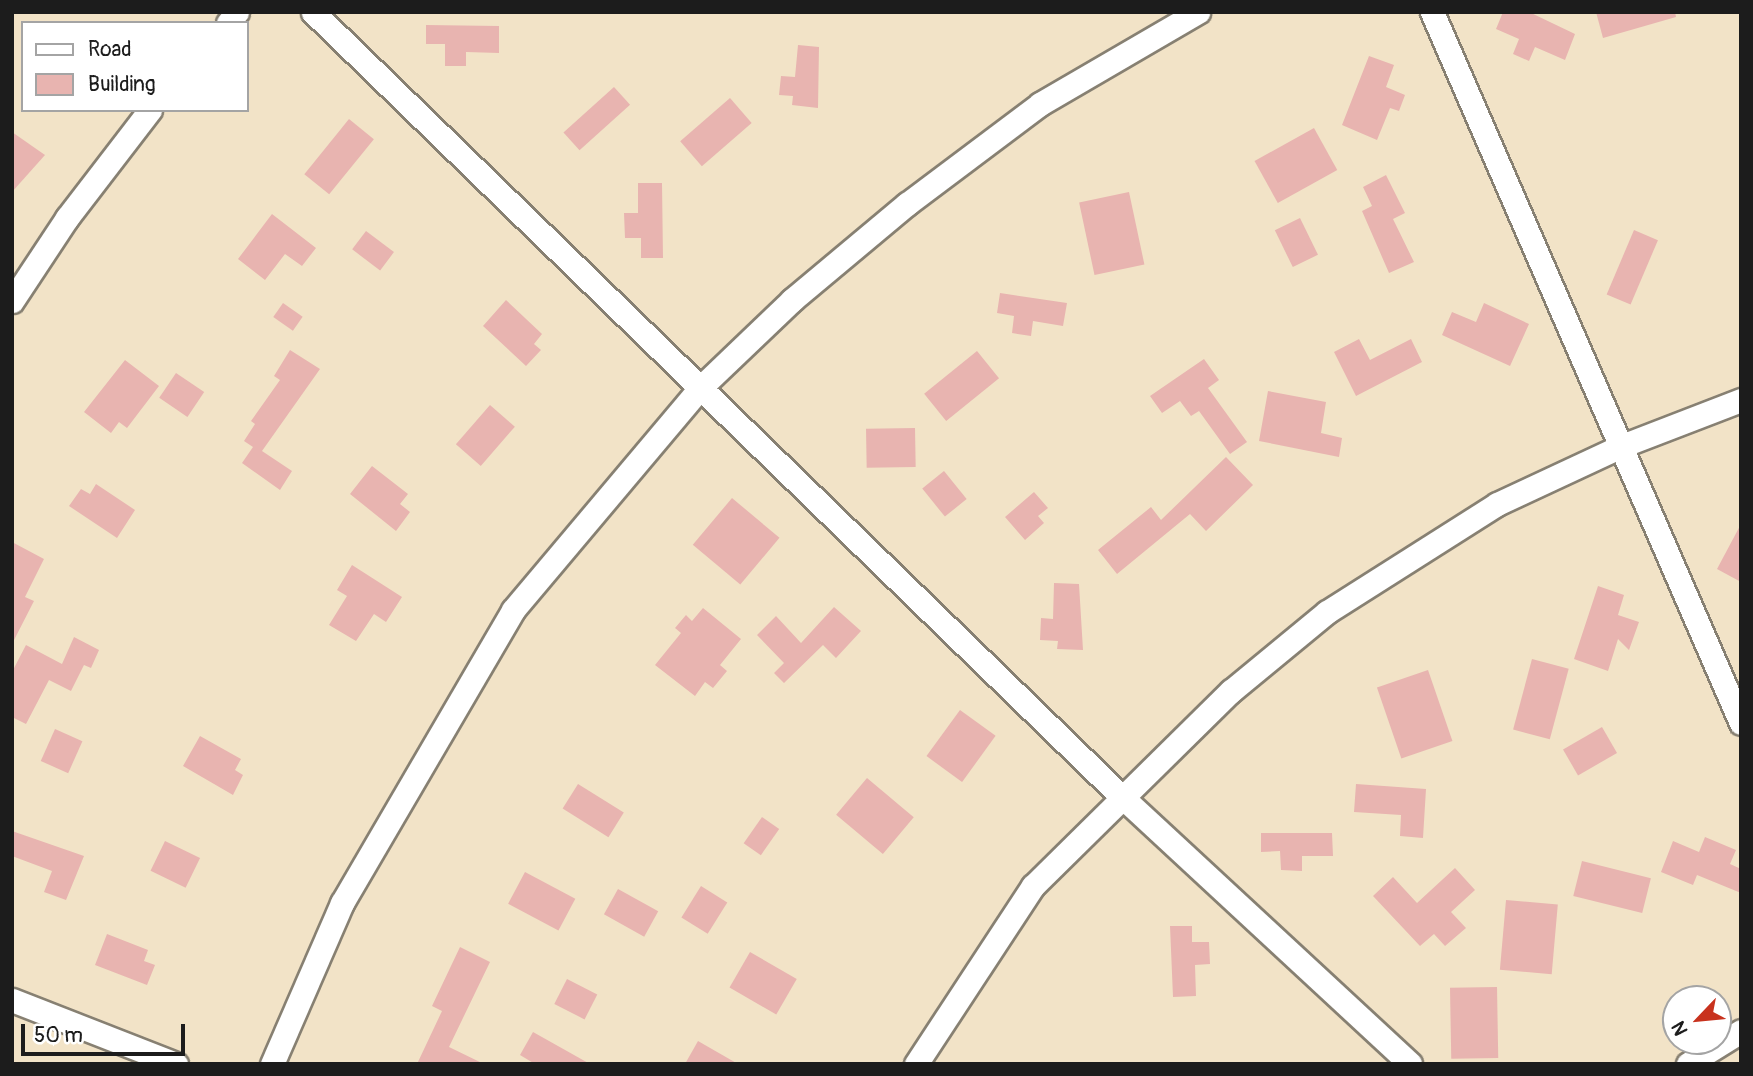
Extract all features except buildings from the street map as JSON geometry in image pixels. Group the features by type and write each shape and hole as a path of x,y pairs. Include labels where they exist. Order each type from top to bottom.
{"street":[{"path":"313,12 1121,796 1410,1064"},
{"path":"272,1064 342,903 513,610 700,388 792,300 907,204 1040,104 1198,12"},
{"path":"1432,12 1741,723"},
{"path":"12,300 67,218 148,112"},
{"path":"916,1064 1033,886 1121,796 1231,691 1327,612 1497,504 1619,447 1741,400"},
{"path":"12,1000 176,1064"},
{"path":"1688,1064 1741,1031"}]}
